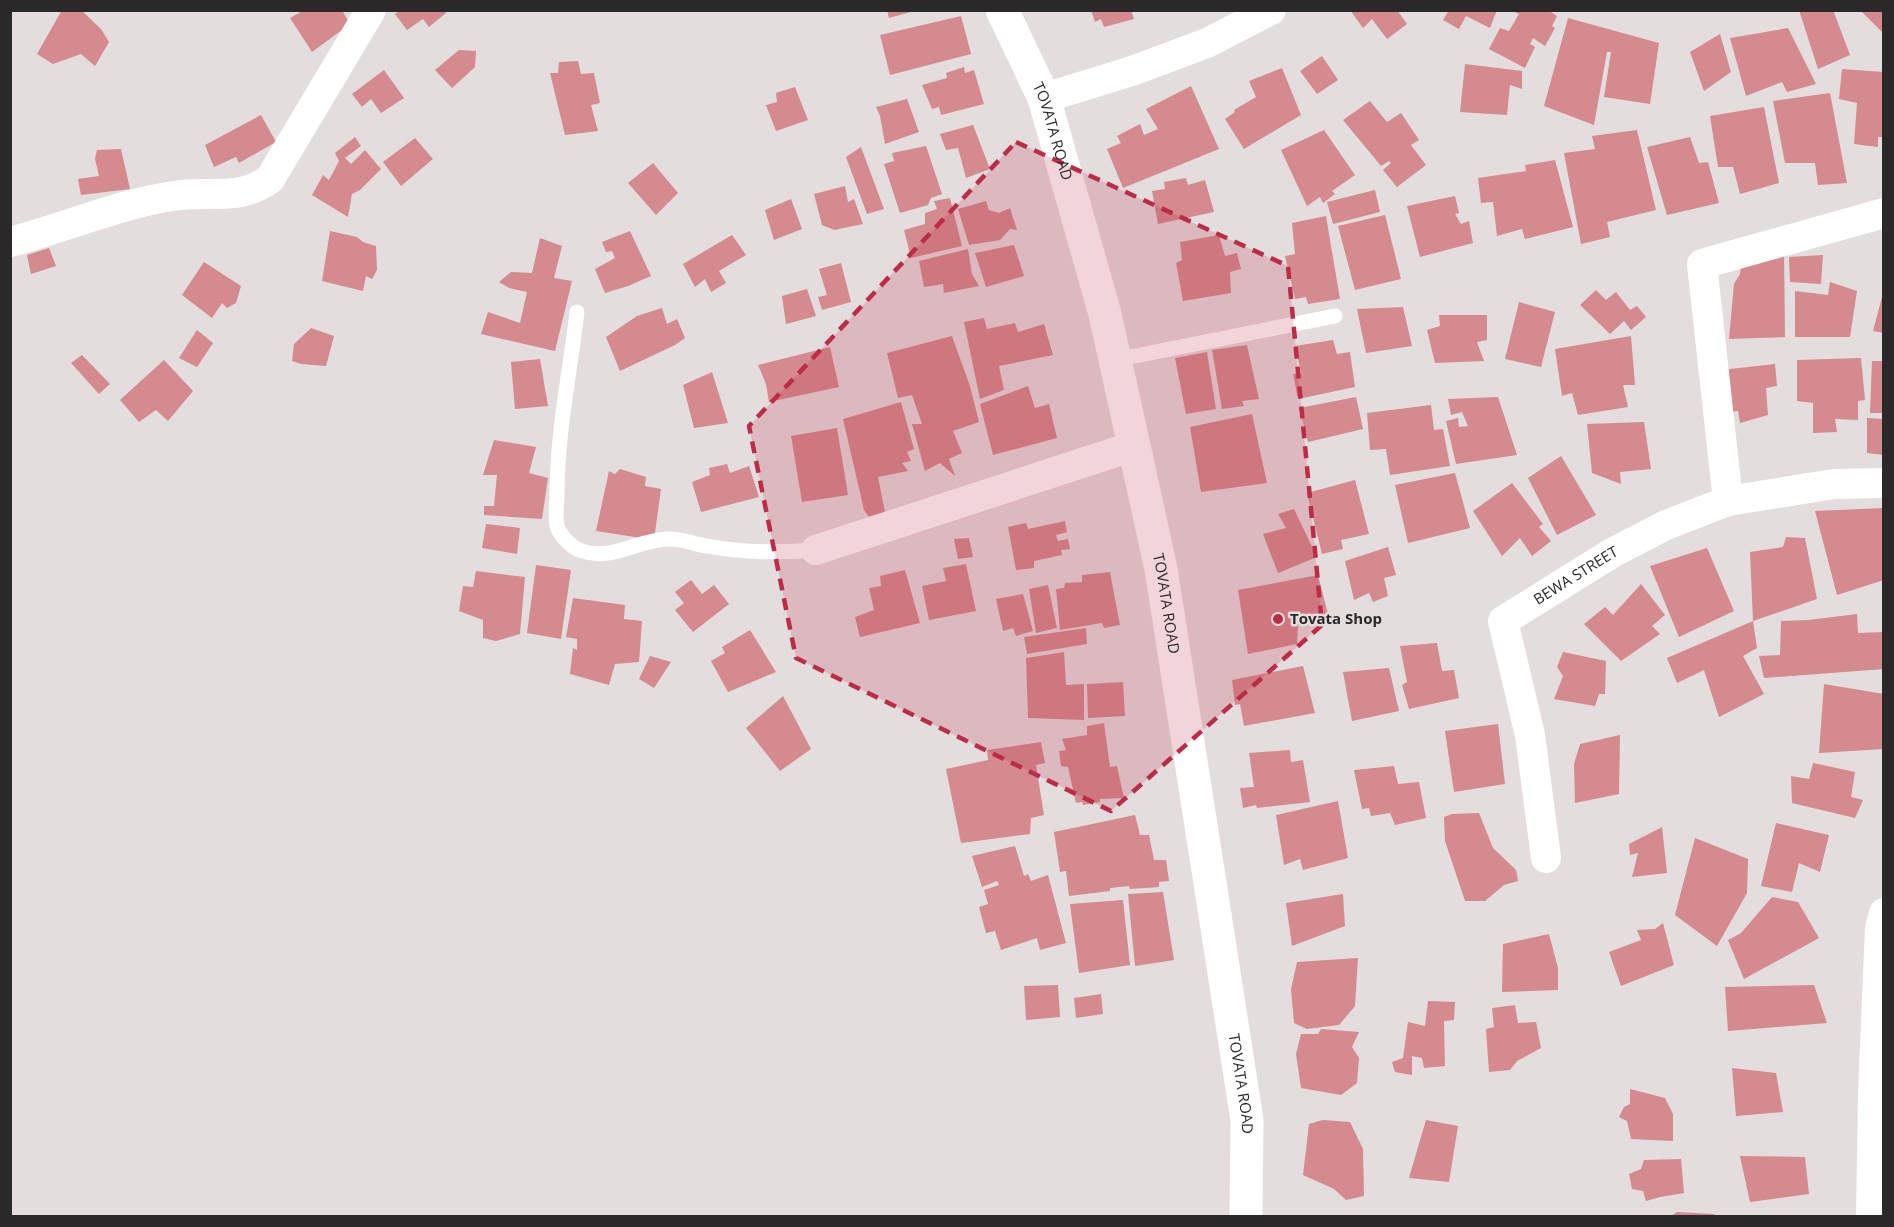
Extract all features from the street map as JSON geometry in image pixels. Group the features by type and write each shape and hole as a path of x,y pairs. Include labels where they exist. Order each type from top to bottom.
{"street":[{"path":"10,242 124,208 174,196 236,194 249,192 260,186 270,178 371,10"},
{"name":"TOVATA ROAD","path":"1002,10 1044,98 1105,314 1162,580 1247,1120 1245,1216"},
{"path":"1044,98 1132,71 1207,43 1271,10"},
{"path":"1728,501 1702,264 1884,213"},
{"path":"816,550 1134,446"},
{"name":"BEWA STREET","path":"1546,858 1530,735 1503,621 1621,549 1666,525 1728,501 1834,484 1884,483"},
{"path":"1871,1216 1878,964 1880,928 1884,913"}],"lane":[{"path":"577,312 557,464 556,524 571,545 580,551 602,554 618,552 650,540 668,538 704,546 771,553 816,550"},
{"path":"1115,360 1335,316"}],"highlighted area":[{"path":"1016,142 1288,266 1322,625 1111,811 796,658 749,426"}],"building":[{"path":"62,10 81,10 101,29 109,42 95,66 81,54 53,64 37,54"},
{"path":"304,10 342,10 350,24 312,52 290,18"},
{"path":"400,10 444,10 446,13 429,27 423,19 407,30 395,14"},
{"path":"887,10 914,10 914,11 889,18"},
{"path":"1091,10 1131,10 1134,19 1104,27 1101,19 1095,22"},
{"path":"1350,10 1397,10 1407,24 1387,39 1372,19 1363,28"},
{"path":"1449,10 1497,10 1490,28 1466,16 1459,29 1443,20"},
{"path":"1511,10 1548,10 1557,16 1552,26 1555,28 1545,46 1533,38 1530,44 1535,47 1525,68 1489,49 1500,28 1509,31 1519,14"},
{"path":"1799,10 1833,10 1850,55 1818,69"},
{"path":"1860,10 1884,10 1884,34"},
{"path":"961,16 971,54 890,75 880,35"},
{"path":"1568,18 1659,43 1650,104 1604,97 1611,52 1607,52 1594,125 1544,106"},
{"path":"1788,28 1816,84 1787,92 1782,82 1746,96 1730,38"},
{"path":"1720,34 1731,72 1704,91 1690,52"},
{"path":"459,50 476,51 475,67 452,88 435,70"},
{"path":"1322,56 1338,80 1317,94 1300,71"},
{"path":"578,61 581,74 594,73 600,103 591,105 598,131 565,135 550,73 558,73 559,62"},
{"path":"1465,64 1522,71 1522,89 1510,85 1507,115 1460,112"},
{"path":"964,67 965,73 974,70 984,104 941,115 939,107 932,109 922,85 947,78 946,73"},
{"path":"1282,68 1301,115 1244,149 1225,119 1235,112 1234,110 1256,97 1249,81"},
{"path":"1842,69 1884,72 1884,137 1878,137 1878,147 1854,144 1857,103 1839,99"},
{"path":"384,70 404,98 381,113 371,99 362,107 352,94"},
{"path":"1191,86 1219,149 1123,188 1107,149 1121,143 1117,136 1140,124 1144,135 1158,129 1146,109"},
{"path":"795,87 808,120 776,131 766,105 777,102 776,93"},
{"path":"1830,93 1847,183 1818,185 1815,163 1785,163 1773,101"},
{"path":"907,99 919,132 885,144 876,107"},
{"path":"1370,101 1387,122 1401,113 1419,140 1411,145 1426,165 1397,187 1383,170 1391,163 1389,161 1381,166 1343,120"},
{"path":"1764,107 1779,183 1740,194 1733,167 1718,167 1710,116"},
{"path":"261,115 276,142 239,163 236,157 214,167 205,145"},
{"path":"973,125 990,169 966,178 958,148 946,150 940,134"},
{"path":"1324,130 1355,175 1332,191 1335,194 1323,203 1320,197 1307,206 1281,150"},
{"path":"1637,130 1656,210 1607,222 1610,237 1581,244 1564,153 1595,149 1592,136"},
{"path":"355,137 361,146 345,158 351,164 365,150 381,169 360,190 352,194 348,217 312,195 323,175 329,180 339,161 335,153"},
{"path":"1690,137 1699,163 1708,162 1719,203 1667,215 1647,147"},
{"path":"415,138 433,159 401,186 383,162"},
{"path":"926,146 942,194 931,198 928,205 900,213 884,164 894,161 892,153"},
{"path":"861,147 884,209 867,214 846,157"},
{"path":"121,149 130,189 81,195 78,179 99,176 95,159 97,150"},
{"path":"1555,160 1573,227 1525,239 1522,229 1497,236 1493,202 1481,203 1478,178 1526,171 1525,165"},
{"path":"653,163 678,193 656,215 628,183"},
{"path":"1186,178 1188,185 1205,180 1214,212 1158,224 1152,191 1165,189 1164,182"},
{"path":"845,186 848,202 854,199 863,224 834,230 822,225 814,194"},
{"path":"1375,190 1380,212 1333,224 1327,202"},
{"path":"1455,196 1459,213 1455,214 1461,224 1469,221 1473,243 1420,257 1407,206"},
{"path":"950,198 962,246 911,258 904,230 925,224 925,213 937,209 934,201"},
{"path":"791,199 802,229 774,240 765,210"},
{"path":"986,201 989,210 999,213 1010,208 1017,230 1010,229 1000,240 969,245 958,209"},
{"path":"1385,215 1401,279 1355,290 1338,226"},
{"path":"1326,216 1340,299 1308,304 1306,297 1295,299 1285,256 1295,254 1292,223"},
{"path":"330,231 357,237 363,242 376,246 377,270 372,279 366,276 363,291 322,281"},
{"path":"630,231 651,276 605,293 595,269 615,258 612,251 606,252 602,242"},
{"path":"732,235 746,255 719,271 726,283 711,292 705,279 695,287 683,264"},
{"path":"1219,235 1225,256 1237,253 1241,269 1230,272 1231,293 1183,301 1176,263 1182,260 1180,242"},
{"path":"540,238 562,246 554,278 572,281 555,351 481,334 488,312 520,323 527,292 509,288 499,282 511,272 532,273"},
{"path":"1014,245 1024,276 986,287 975,253"},
{"path":"49,248 56,266 31,274 27,255"},
{"path":"968,249 972,274 979,286 944,293 943,284 924,287 919,261"},
{"path":"1784,253 1785,337 1729,339 1734,284 1740,274 1742,258"},
{"path":"1823,255 1821,284 1790,282 1789,257"},
{"path":"204,262 241,286 236,303 227,308 222,303 212,318 182,295"},
{"path":"841,263 851,302 822,310 818,297 827,295 819,269"},
{"path":"1830,282 1857,291 1850,337 1795,337 1795,291 1828,295"},
{"path":"807,289 816,316 786,324 782,296"},
{"path":"1596,290 1606,300 1616,292 1630,310 1637,306 1646,317 1631,330 1624,321 1610,334 1580,305"},
{"path":"1884,293 1884,333 1873,331"},
{"path":"1519,302 1555,312 1541,367 1505,359"},
{"path":"1403,307 1412,346 1366,353 1357,309"},
{"path":"662,308 667,324 677,319 685,338 620,371 606,337 637,316"},
{"path":"1439,315 1487,315 1487,340 1477,342 1484,361 1435,363 1427,330 1440,326"},
{"path":"984,318 987,329 1015,323 1018,332 1044,324 1053,355 999,366 1004,390 980,399 964,322"},
{"path":"311,328 334,336 326,366 292,361 294,344"},
{"path":"197,330 213,343 197,367 179,358"},
{"path":"952,336 970,386 979,422 953,431 962,453 949,459 955,476 940,463 925,471 912,424 922,424 912,395 898,398 887,353"},
{"path":"1631,336 1635,385 1623,385 1628,407 1578,415 1572,393 1562,396 1555,349"},
{"path":"1333,340 1337,354 1350,352 1355,387 1298,399 1293,374 1301,373 1295,346"},
{"path":"1247,345 1259,399 1242,401 1244,406 1222,409 1212,350"},
{"path":"830,347 839,387 769,402 766,384 758,365"},
{"path":"1207,352 1216,409 1186,414 1175,358"},
{"path":"82,355 110,384 99,394 71,363"},
{"path":"1861,358 1865,400 1858,401 1858,420 1835,419 1837,432 1813,433 1813,403 1797,401 1797,360"},
{"path":"540,359 548,406 515,409 511,362"},
{"path":"164,360 193,391 168,421 156,410 139,422 120,400"},
{"path":"1872,361 1884,361 1884,413 1870,413"},
{"path":"1775,364 1777,386 1766,388 1768,415 1740,423 1738,411 1726,413 1721,370"},
{"path":"712,372 728,423 694,428 683,385"},
{"path":"1028,386 1035,408 1049,404 1057,438 993,455 980,404"},
{"path":"1356,397 1363,429 1308,442 1299,408"},
{"path":"1498,397 1517,455 1456,464 1446,421 1458,418 1459,427 1468,426 1462,412 1451,415 1448,399"},
{"path":"901,402 914,449 907,452 911,461 902,463 908,471 878,477 885,512 869,517 864,510 843,419"},
{"path":"1431,405 1434,430 1443,429 1450,466 1390,475 1386,449 1370,450 1367,413"},
{"path":"1252,414 1267,483 1201,492 1190,427"},
{"path":"1867,418 1884,419 1884,455 1867,453"},
{"path":"1644,422 1651,469 1620,472 1621,484 1592,473 1587,424"},
{"path":"837,428 848,495 802,502 791,436"},
{"path":"494,440 536,447 529,473 548,478 542,519 484,515 484,506 494,506 497,475 483,475"},
{"path":"1561,456 1596,515 1557,535 1528,478"},
{"path":"727,464 730,473 749,466 759,497 701,512 692,482 710,475 709,468"},
{"path":"620,469 646,477 645,486 661,489 654,540 596,531 609,471 615,474"},
{"path":"1455,473 1470,528 1408,543 1395,485"},
{"path":"1355,480 1369,534 1341,540 1343,549 1322,554 1307,493"},
{"path":"1512,483 1543,524 1539,527 1551,541 1532,556 1520,538 1502,556 1473,511"},
{"path":"1884,508 1884,580 1837,595 1815,511"},
{"path":"1294,509 1317,557 1278,573 1263,534 1286,528 1278,514"},
{"path":"1065,521 1067,532 1056,535 1058,541 1068,539 1070,549 1061,550 1062,555 1034,561 1034,568 1016,570 1008,527 1026,523 1028,529"},
{"path":"486,524 520,528 517,554 482,548"},
{"path":"1786,537 1805,538 1817,599 1753,621 1750,552 1783,547"},
{"path":"969,538 973,557 958,559 954,539"},
{"path":"1388,547 1396,575 1384,578 1388,596 1373,602 1369,593 1354,600 1345,561"},
{"path":"1707,548 1734,611 1679,637 1650,566"},
{"path":"966,564 976,611 929,620 922,586 946,581 943,568"},
{"path":"536,565 571,570 561,639 527,633"},
{"path":"905,570 920,623 860,637 855,617 874,610 869,588 881,586 880,576"},
{"path":"476,571 525,577 520,634 496,641 483,638 483,620 459,611 463,586 473,587"},
{"path":"1110,572 1120,625 1104,628 1102,623 1060,630 1056,589 1064,588 1065,583 1082,582 1082,575"},
{"name":"Tovata Shop","path":"1318,575 1328,614 1298,625 1297,644 1248,654 1238,590"},
{"path":"691,580 702,594 714,585 729,604 693,632 675,610 684,603 675,592"},
{"path":"1641,584 1665,615 1652,626 1660,634 1621,661 1584,624 1605,607 1613,615"},
{"path":"1048,585 1057,628 1036,633 1029,589"},
{"path":"1023,594 1033,631 1016,636 1013,628 1003,631 996,599"},
{"path":"573,598 625,605 624,619 642,621 639,662 615,664 609,685 570,674 573,648 577,650 577,639 566,637"},
{"path":"1857,614 1858,633 1884,632 1884,669 1764,678 1759,656 1780,655 1781,621"},
{"path":"1753,621 1757,648 1743,656 1764,694 1719,717 1704,670 1677,683 1667,658"},
{"path":"1086,628 1087,644 1027,654 1024,637"},
{"path":"750,630 776,672 728,692 711,661 725,653 722,647"},
{"path":"1437,643 1442,671 1454,670 1459,698 1409,709 1402,685 1407,682 1400,646"},
{"path":"1064,652 1066,685 1084,684 1084,720 1028,718 1026,658"},
{"path":"1563,652 1606,661 1605,694 1599,694 1595,706 1554,699 1563,676 1557,667"},
{"path":"650,656 671,662 654,688 639,679"},
{"path":"1303,666 1315,713 1244,726 1240,704 1235,705 1232,680"},
{"path":"1389,668 1399,711 1352,721 1343,672"},
{"path":"1123,682 1125,716 1088,718 1087,684"},
{"path":"1824,684 1884,694 1884,749 1819,753"},
{"path":"783,696 811,749 780,771 746,728"},
{"path":"1104,723 1110,767 1117,766 1124,798 1100,799 1100,802 1083,805 1082,802 1076,803 1068,767 1061,766 1059,751 1066,750 1062,739 1087,735 1087,726"},
{"path":"1498,724 1505,784 1454,792 1445,731"},
{"path":"1620,735 1619,794 1575,803 1574,764 1580,744"},
{"path":"1041,742 1045,763 1036,765 1044,815 1031,818 1030,834 961,843 946,769 988,760 987,750"},
{"path":"1290,750 1291,762 1303,760 1310,802 1257,808 1256,805 1243,808 1240,788 1254,787 1249,753"},
{"path":"1813,763 1855,772 1851,797 1863,800 1855,818 1792,803 1791,776 1809,779"},
{"path":"1394,766 1398,784 1419,782 1426,818 1395,825 1390,813 1371,816 1369,808 1362,809 1354,770"},
{"path":"1338,801 1348,858 1303,870 1300,859 1284,865 1276,815"},
{"path":"1479,813 1493,848 1516,870 1518,881 1504,885 1485,901 1465,901 1445,841 1444,817 1452,814"},
{"path":"1135,815 1140,835 1149,835 1154,860 1166,860 1169,881 1159,882 1159,887 1130,889 1129,886 1110,888 1110,891 1069,896 1066,871 1060,872 1054,832"},
{"path":"1776,823 1829,835 1820,872 1799,863 1792,892 1761,886"},
{"path":"1662,827 1667,873 1632,877 1638,853 1630,855 1629,844"},
{"path":"1695,838 1748,859 1747,893 1717,946 1675,915"},
{"path":"1015,846 1024,876 1028,874 1031,881 1048,875 1066,943 1040,950 1037,938 1001,950 995,931 986,933 979,907 988,904 984,890 999,885 997,881 982,887 972,856"},
{"path":"1163,892 1174,960 1135,966 1128,894"},
{"path":"1343,894 1345,926 1292,946 1286,903"},
{"path":"1772,897 1798,902 1819,938 1744,979 1728,940 1741,933"},
{"path":"1123,900 1130,965 1079,973 1070,904"},
{"path":"1663,923 1674,965 1621,986 1609,952 1641,940 1637,930 1655,929"},
{"path":"1549,934 1558,968 1558,990 1502,992 1503,944"},
{"path":"1358,958 1355,1006 1339,1025 1307,1029 1294,1023 1291,989 1297,962"},
{"path":"1058,985 1060,1017 1026,1020 1024,986"},
{"path":"1814,985 1827,1023 1728,1031 1725,987"},
{"path":"1101,994 1103,1014 1076,1018 1074,998"},
{"path":"1428,1001 1455,1002 1454,1020 1444,1021 1445,1066 1424,1068 1422,1058 1412,1056 1412,1075 1395,1072 1392,1062 1403,1058 1408,1022 1425,1026"},
{"path":"1515,1005 1518,1023 1536,1022 1541,1048 1517,1061 1510,1070 1489,1072 1486,1029 1494,1027 1492,1008"},
{"path":"1321,1029 1359,1032 1352,1047 1359,1058 1357,1083 1341,1095 1301,1088 1296,1054 1301,1034 1318,1034"},
{"path":"1732,1068 1776,1073 1783,1112 1736,1116"},
{"path":"1630,1089 1665,1098 1673,1114 1673,1141 1631,1139 1627,1121 1619,1117 1624,1107 1630,1104"},
{"path":"1323,1120 1350,1122 1363,1149 1364,1196 1346,1200 1334,1189 1303,1175 1309,1124"},
{"path":"1426,1120 1458,1126 1449,1182 1409,1178"},
{"path":"1740,1156 1805,1157 1809,1194 1750,1202"},
{"path":"1681,1159 1684,1193 1646,1201 1643,1191 1632,1189 1629,1174 1641,1169 1644,1160"},
{"path":"1677,1212 1714,1214 1715,1216 1671,1216"}],"place":[{"name":"Tovata Shop","path":"1278,619"}]}
